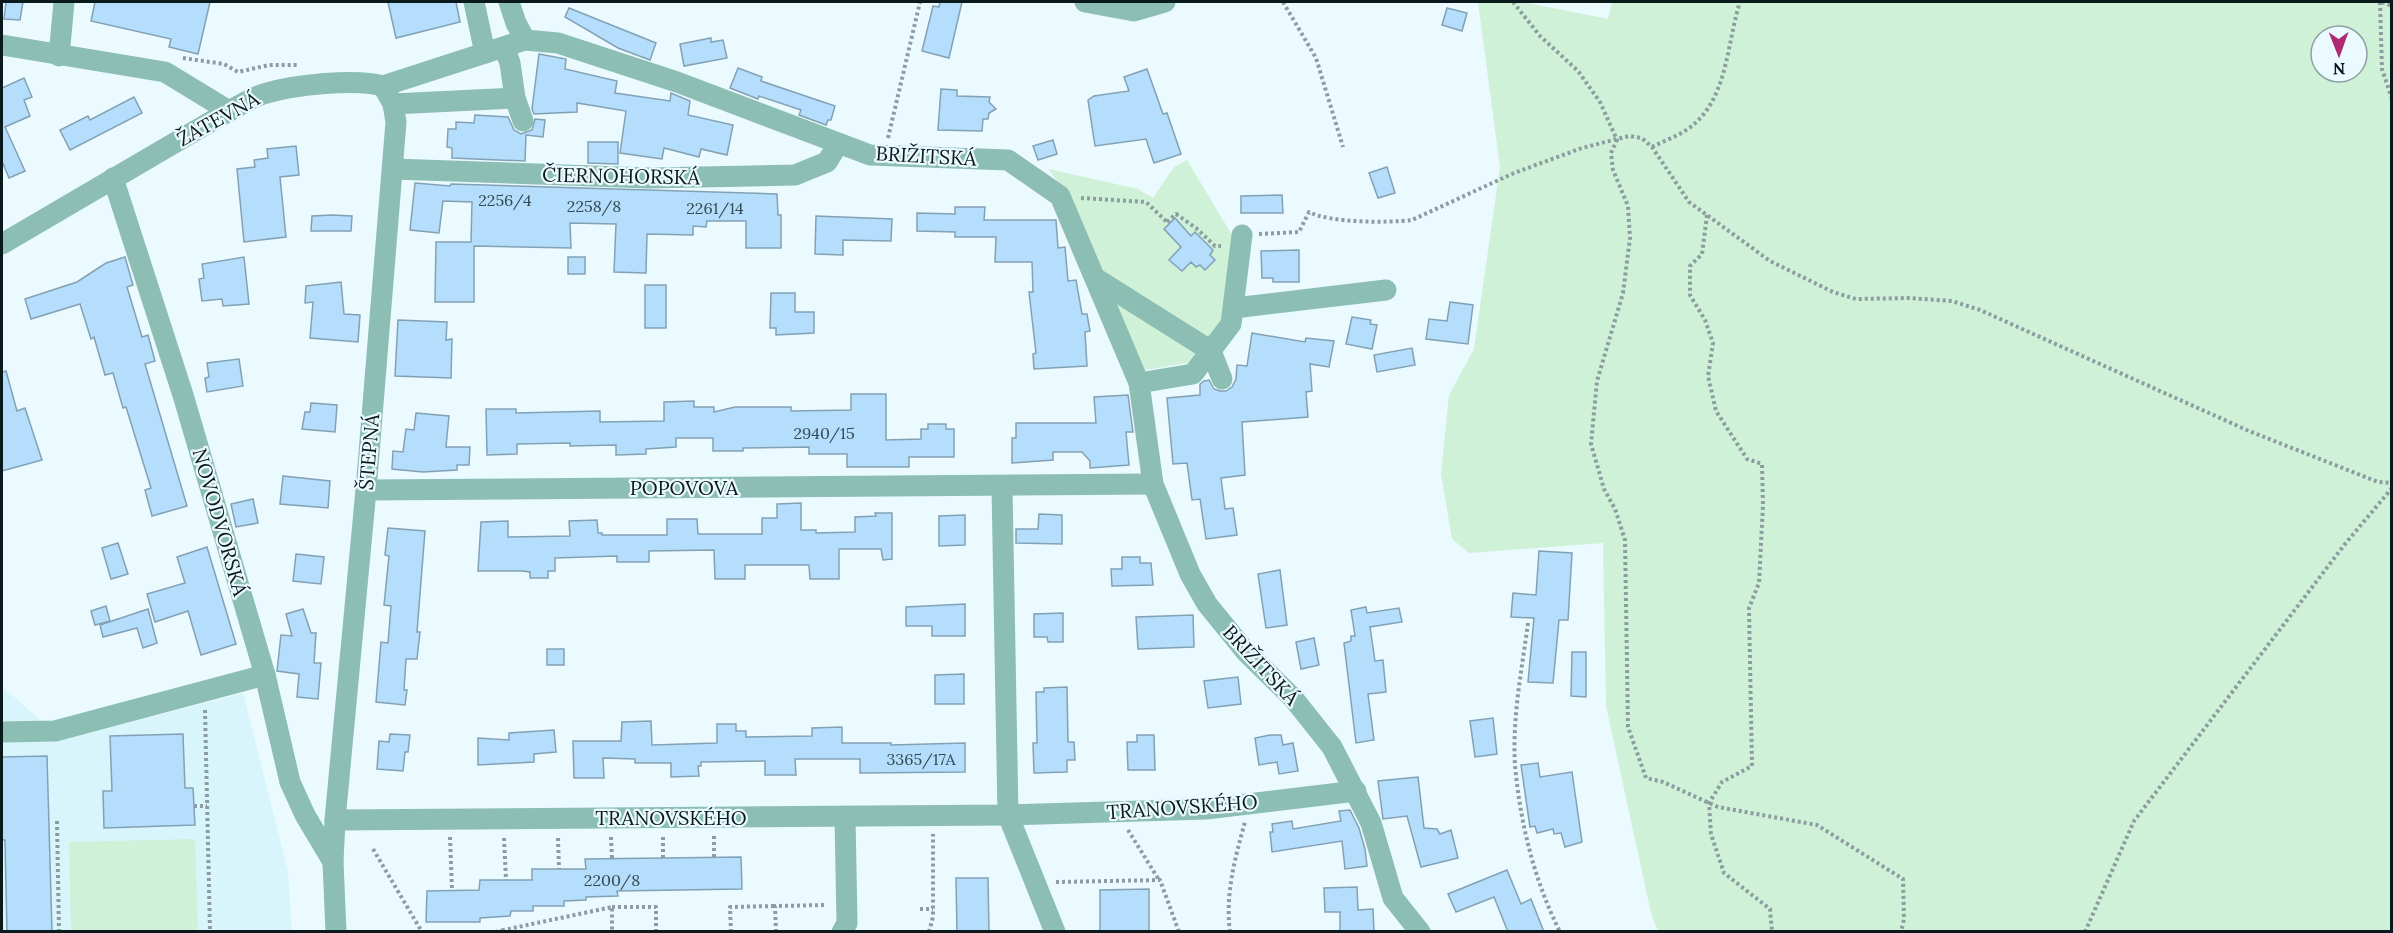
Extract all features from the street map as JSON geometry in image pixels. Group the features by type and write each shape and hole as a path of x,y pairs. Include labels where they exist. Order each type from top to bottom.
{"street":[{"path":"58,56 64,2"},
{"path":"474,2 495,50 510,63 515,98 523,121"},
{"path":"509,2 525,40"},
{"path":"1085,2 1134,11 1166,2"},
{"name":"ŽATEVNÁ","path":"2,244 229,111 264,93 296,86 364,83 388,95 495,50 525,40"},
{"name":"BRIŽITSKÁ","path":"525,40 558,43 666,78 870,155 1008,160 1060,196 1139,383 1153,484 1190,574 1207,604 1246,652 1295,700 1332,747 1371,823 1393,898 1420,932"},
{"path":"2,45 165,72 229,111"},
{"path":"388,95 515,98"},
{"name":"ŠTEPNÁ","path":"336,932 333,862 335,820 366,490 396,122 388,95"},
{"name":"ČIERNOHORSKÁ","path":"393,169 650,178 795,175 827,162 838,144"},
{"name":"NOVODVORSKÁ","path":"113,178 183,395 265,675 290,783 304,815 333,862"},
{"path":"1139,383 1193,374 1231,324 1242,235"},
{"path":"1095,278 1211,351 1222,379"},
{"path":"1234,308 1386,290"},
{"name":"POPOVOVA","path":"366,490 1002,487 1153,484"},
{"path":"1002,487 1008,815 1055,932"},
{"path":"2,732 56,731 265,675"},
{"name":"TRANOVSKÉHO","path":"335,820 1008,815 1206,809 1356,791"},
{"path":"842,932 847,923 845,817"}],"path":[{"path":"870,155 888,137 921,2"},
{"path":"1283,2 1316,58 1343,147"},
{"path":"1513,2 1540,36 1578,71 1600,102 1617,140 1611,153 1613,170 1629,206 1630,238 1623,293 1597,381 1591,444 1604,489 1615,509 1625,540 1628,727 1646,778 1663,782 1719,807 1817,825 1903,879 1904,919 1901,932"},
{"path":"1652,147 1692,127 1709,109 1720,83 1740,2"},
{"path":"2391,6 2381,2 2382,69 2391,99"},
{"path":"176,57 224,64 238,72 269,65 310,64"},
{"path":"1060,196 1146,202 1168,223 1176,214 1196,228 1215,246 1232,246 1242,235 1299,232 1310,212 1317,216 1339,219 1396,222 1412,219 1514,173 1582,148 1629,136 1641,138 1652,147 1689,202 1770,261 1833,292 1856,299 1909,298 1952,301 1980,310 2248,431 2378,482 2391,483"},
{"path":"1707,215 1701,254 1690,267 1690,295 1705,320 1713,343 1708,376 1716,411 1747,459 1762,464 1763,505 1760,583 1749,608 1752,766 1722,782 1709,803 1711,834 1724,873 1770,909 1772,932"},
{"path":"2085,932 2134,821 2338,553 2391,488"},
{"path":"1528,623 1517,704 1515,763 1524,830 1546,903 1560,932"},
{"path":"203,692 210,932"},
{"path":"1230,932 1227,911 1231,877 1250,804"},
{"path":"194,806 207,806"},
{"path":"57,821 59,932"},
{"path":"1124,824 1160,880 1179,932"},
{"path":"929,932 933,909 933,831"},
{"path":"714,832 714,857"},
{"path":"611,833 612,859"},
{"path":"662,833 663,858"},
{"path":"450,835 452,890"},
{"path":"558,841 559,869"},
{"path":"504,842 506,880"},
{"path":"373,849 422,932"},
{"path":"1052,882 1160,880"},
{"path":"731,932 730,907 826,905"},
{"path":"775,906 776,932"},
{"path":"612,907 612,932"},
{"path":"495,932 612,907 656,907 656,932"},
{"path":"920,909 933,909"}],"shaded area":[{"path":"2,686 62,740 243,693 288,871 292,931 2,931"}],"green space":[{"path":"1478,2 1523,2 1608,19 1612,2 2391,2 2391,931 1658,931 1651,913 1606,706 1603,543 1469,553 1452,539 1441,474 1449,395 1474,349 1500,167"},
{"path":"1187,160 1238,245 1224,319 1187,363 1145,370 1065,191 1048,169 1138,189 1153,198 1174,167"},
{"path":"195,839 198,931 71,931 69,842"}],"building":[{"path":"6,2 23,2 20,20 4,19"},
{"path":"95,2 210,2 198,54 169,47 171,39 91,21"},
{"path":"388,2 456,2 460,22 396,38"},
{"path":"940,2 962,2 949,58 922,51 933,6 939,7"},
{"path":"569,8 656,43 650,60 618,48 565,17"},
{"path":"1447,8 1467,13 1462,31 1442,25"},
{"path":"711,38 711,42 723,40 727,58 684,66 680,44"},
{"path":"539,54 566,59 565,69 617,81 615,93 670,101 671,93 690,101 688,115 733,125 727,155 701,149 699,157 664,148 662,159 620,153 626,111 577,103 577,112 534,114 532,109"},
{"path":"738,68 762,77 761,81 835,106 831,120 828,120 826,125 799,115 801,110 759,96 758,99 730,88"},
{"path":"1147,69 1163,114 1167,113 1181,154 1154,163 1146,139 1095,146 1088,100 1094,96 1129,91 1124,77"},
{"path":"24,78 32,97 24,100 30,116 5,127 25,171 9,178 2,161 2,88"},
{"path":"941,89 957,90 957,96 990,97 989,102 996,109 989,113 988,119 983,119 982,131 938,130"},
{"path":"134,97 142,113 70,150 60,130 88,116 90,120"},
{"path":"475,115 508,117 514,130 521,134 532,130 535,119 545,120 543,137 526,135 525,161 452,158 452,148 447,147 448,129 456,129 456,122 474,123"},
{"path":"1053,140 1057,154 1038,160 1033,146"},
{"path":"588,142 618,142 618,164 588,163"},
{"path":"296,146 299,175 280,177 286,237 244,242 237,169 255,167 254,160 268,158 267,149"},
{"path":"1387,167 1395,193 1378,198 1369,173"},
{"path":"415,183 450,186 451,184 777,194 778,215 781,215 781,248 746,248 746,221 707,221 706,227 693,226 693,235 647,234 646,273 614,272 616,224 570,223 571,248 474,246 474,302 435,302 436,242 471,242 472,202 443,201 439,233 410,230"},
{"path":"1282,195 1283,213 1241,213 1241,196"},
{"path":"955,207 985,207 984,220 1056,220 1058,248 1065,247 1068,281 1076,280 1082,314 1087,314 1090,331 1085,332 1087,366 1034,369 1033,354 1036,353 1029,292 1033,292 1032,262 995,262 996,237 955,237 955,232 917,231 917,213 955,214"},
{"path":"312,216 352,216 351,231 311,231"},
{"path":"816,216 892,219 891,241 843,240 843,255 815,254"},
{"path":"1175,218 1191,236 1195,232 1213,250 1210,255 1215,260 1205,270 1200,265 1196,267 1191,262 1182,271 1169,260 1181,247 1164,229"},
{"path":"1299,250 1299,282 1273,282 1273,278 1262,278 1261,251"},
{"path":"125,257 133,285 127,287 142,337 148,335 155,361 145,364 187,506 152,516 145,490 151,488 126,407 123,408 113,373 105,375 94,337 91,339 80,304 31,319 25,299 77,282 106,263"},
{"path":"244,257 249,304 223,306 222,299 202,301 199,279 204,278 202,264"},
{"path":"568,257 585,257 585,274 568,274"},
{"path":"341,282 344,314 360,315 358,342 310,338 313,302 305,303 306,286"},
{"path":"645,285 666,285 666,328 645,328"},
{"path":"771,293 795,293 795,312 814,312 814,333 776,335 776,328 770,328"},
{"path":"1450,302 1473,305 1468,344 1426,339 1429,319 1447,321"},
{"path":"1352,317 1371,320 1370,324 1377,325 1372,349 1346,344"},
{"path":"398,320 447,322 446,340 452,339 451,378 395,376"},
{"path":"1252,333 1305,342 1306,338 1334,341 1329,367 1310,364 1312,391 1306,392 1308,417 1242,422 1245,475 1221,478 1225,509 1233,508 1237,535 1206,539 1200,499 1192,500 1187,463 1173,464 1167,398 1200,395 1200,384 1209,380 1214,389 1220,391 1226,391 1232,387 1236,379 1237,365 1247,366"},
{"path":"1412,348 1415,365 1377,372 1374,355"},
{"path":"239,359 243,386 207,392 205,378 209,377 207,363"},
{"path":"6,371 17,411 25,408 42,460 2,471 2,372"},
{"path":"851,394 886,394 886,440 921,439 921,429 928,429 928,424 946,424 946,429 954,429 954,457 909,457 909,467 847,467 847,454 809,454 809,447 713,451 713,438 676,438 676,447 646,449 646,454 616,455 616,445 570,446 570,443 517,444 517,454 487,455 486,409 516,409 516,413 600,411 600,422 664,421 664,402 694,401 694,407 714,407 714,412 735,407 791,407 791,411 851,410"},
{"path":"1128,395 1133,432 1126,432 1129,465 1090,468 1090,461 1082,452 1053,452 1053,460 1012,463 1012,438 1016,438 1016,423 1096,423 1094,397"},
{"path":"311,403 337,405 335,432 302,429 305,412 310,412"},
{"path":"416,413 449,416 446,447 470,447 469,465 457,465 457,470 423,472 392,469 393,451 403,452 406,429 414,430"},
{"path":"283,476 330,481 328,508 280,504"},
{"path":"253,499 258,523 236,527 231,504"},
{"path":"801,503 801,530 816,530 816,533 855,532 855,517 876,516 875,513 892,513 892,559 883,560 881,549 839,549 839,579 810,579 809,565 745,565 745,579 715,579 714,550 649,551 649,562 617,562 617,556 555,558 555,571 548,571 548,578 530,578 530,572 522,571 478,571 481,522 508,521 508,537 570,536 569,521 597,520 598,533 602,535 667,535 667,519 697,519 698,534 762,534 762,518 777,518 777,504"},
{"path":"1039,514 1062,515 1062,544 1016,543 1016,529 1038,529"},
{"path":"965,515 965,545 939,546 939,516"},
{"path":"388,528 425,531 417,659 406,659 405,705 376,702 381,642 388,643 391,606 384,605 389,556 385,555"},
{"path":"118,543 128,574 111,579 102,548"},
{"path":"207,547 236,644 201,655 188,611 155,622 147,594 185,583 177,557"},
{"path":"1539,551 1572,553 1568,620 1559,620 1553,683 1528,682 1534,618 1511,617 1513,593 1536,595"},
{"path":"296,554 324,557 321,584 293,581"},
{"path":"1122,557 1140,557 1140,563 1151,563 1153,585 1112,586 1111,569 1122,569"},
{"path":"1280,570 1287,625 1266,628 1258,574"},
{"path":"965,604 965,636 932,636 932,626 906,626 906,607"},
{"path":"106,606 110,621 95,625 91,611"},
{"path":"1366,607 1367,613 1399,608 1402,622 1370,627 1375,661 1383,660 1386,692 1368,694 1374,740 1356,743 1344,643 1351,641 1351,636 1355,636 1351,610"},
{"path":"148,609 157,643 143,648 137,628 103,637 100,625"},
{"path":"303,609 311,633 316,633 314,663 321,663 318,699 297,697 299,674 277,671 281,635 292,636 286,614"},
{"path":"1063,613 1063,642 1048,642 1047,637 1034,637 1034,614"},
{"path":"1193,615 1194,647 1138,649 1136,617"},
{"path":"1314,638 1319,665 1301,669 1296,642"},
{"path":"547,649 564,649 564,665 547,665"},
{"path":"1572,652 1586,652 1586,697 1571,696"},
{"path":"964,674 964,704 935,704 935,675"},
{"path":"1238,677 1241,704 1208,708 1204,681"},
{"path":"1067,687 1068,742 1074,742 1075,760 1067,760 1067,772 1034,773 1033,743 1037,743 1036,692 1044,692 1044,688"},
{"path":"1493,718 1497,754 1475,757 1470,721"},
{"path":"651,721 652,745 717,743 717,724 736,724 736,731 746,731 746,737 812,736 812,728 842,727 842,743 891,743 891,745 965,743 965,772 860,773 860,759 795,759 796,775 765,775 765,761 701,762 701,766 698,766 699,776 671,777 671,763 635,763 635,759 603,758 604,778 574,778 573,741 621,741 622,722"},
{"path":"554,730 556,752 534,754 534,762 478,765 478,738 509,740 509,733"},
{"path":"183,734 185,788 193,788 195,825 104,828 103,791 112,791 110,736"},
{"path":"390,734 410,735 403,771 377,769 379,741 389,742"},
{"path":"1137,735 1154,735 1155,770 1128,770 1127,742 1137,742"},
{"path":"1281,735 1283,745 1293,743 1298,771 1279,774 1277,762 1259,765 1255,738"},
{"path":"47,756 52,932 7,932 5,840 2,840 2,757"},
{"path":"1538,763 1540,777 1572,772 1582,842 1565,847 1561,833 1554,834 1553,829 1537,833 1535,826 1530,827 1521,765"},
{"path":"1418,777 1424,828 1437,829 1440,834 1451,830 1458,858 1421,867 1407,816 1383,819 1378,781"},
{"path":"1350,810 1359,828 1367,866 1345,869 1342,841 1272,852 1270,832 1273,832 1272,824 1292,821 1293,829 1341,821 1339,811"},
{"path":"741,857 742,889 617,891 618,896 586,897 586,900 564,901 564,906 533,906 533,911 511,911 510,916 480,918 480,922 426,922 427,891 479,890 480,880 532,880 532,869 586,869 585,859"},
{"path":"1507,870 1521,904 1531,899 1544,932 1508,932 1494,897 1456,912 1448,894"},
{"path":"956,878 988,878 989,932 957,932"},
{"path":"1357,887 1358,910 1373,909 1374,932 1340,932 1340,912 1325,912 1324,888"},
{"path":"1149,889 1149,932 1100,932 1100,890"}]}
